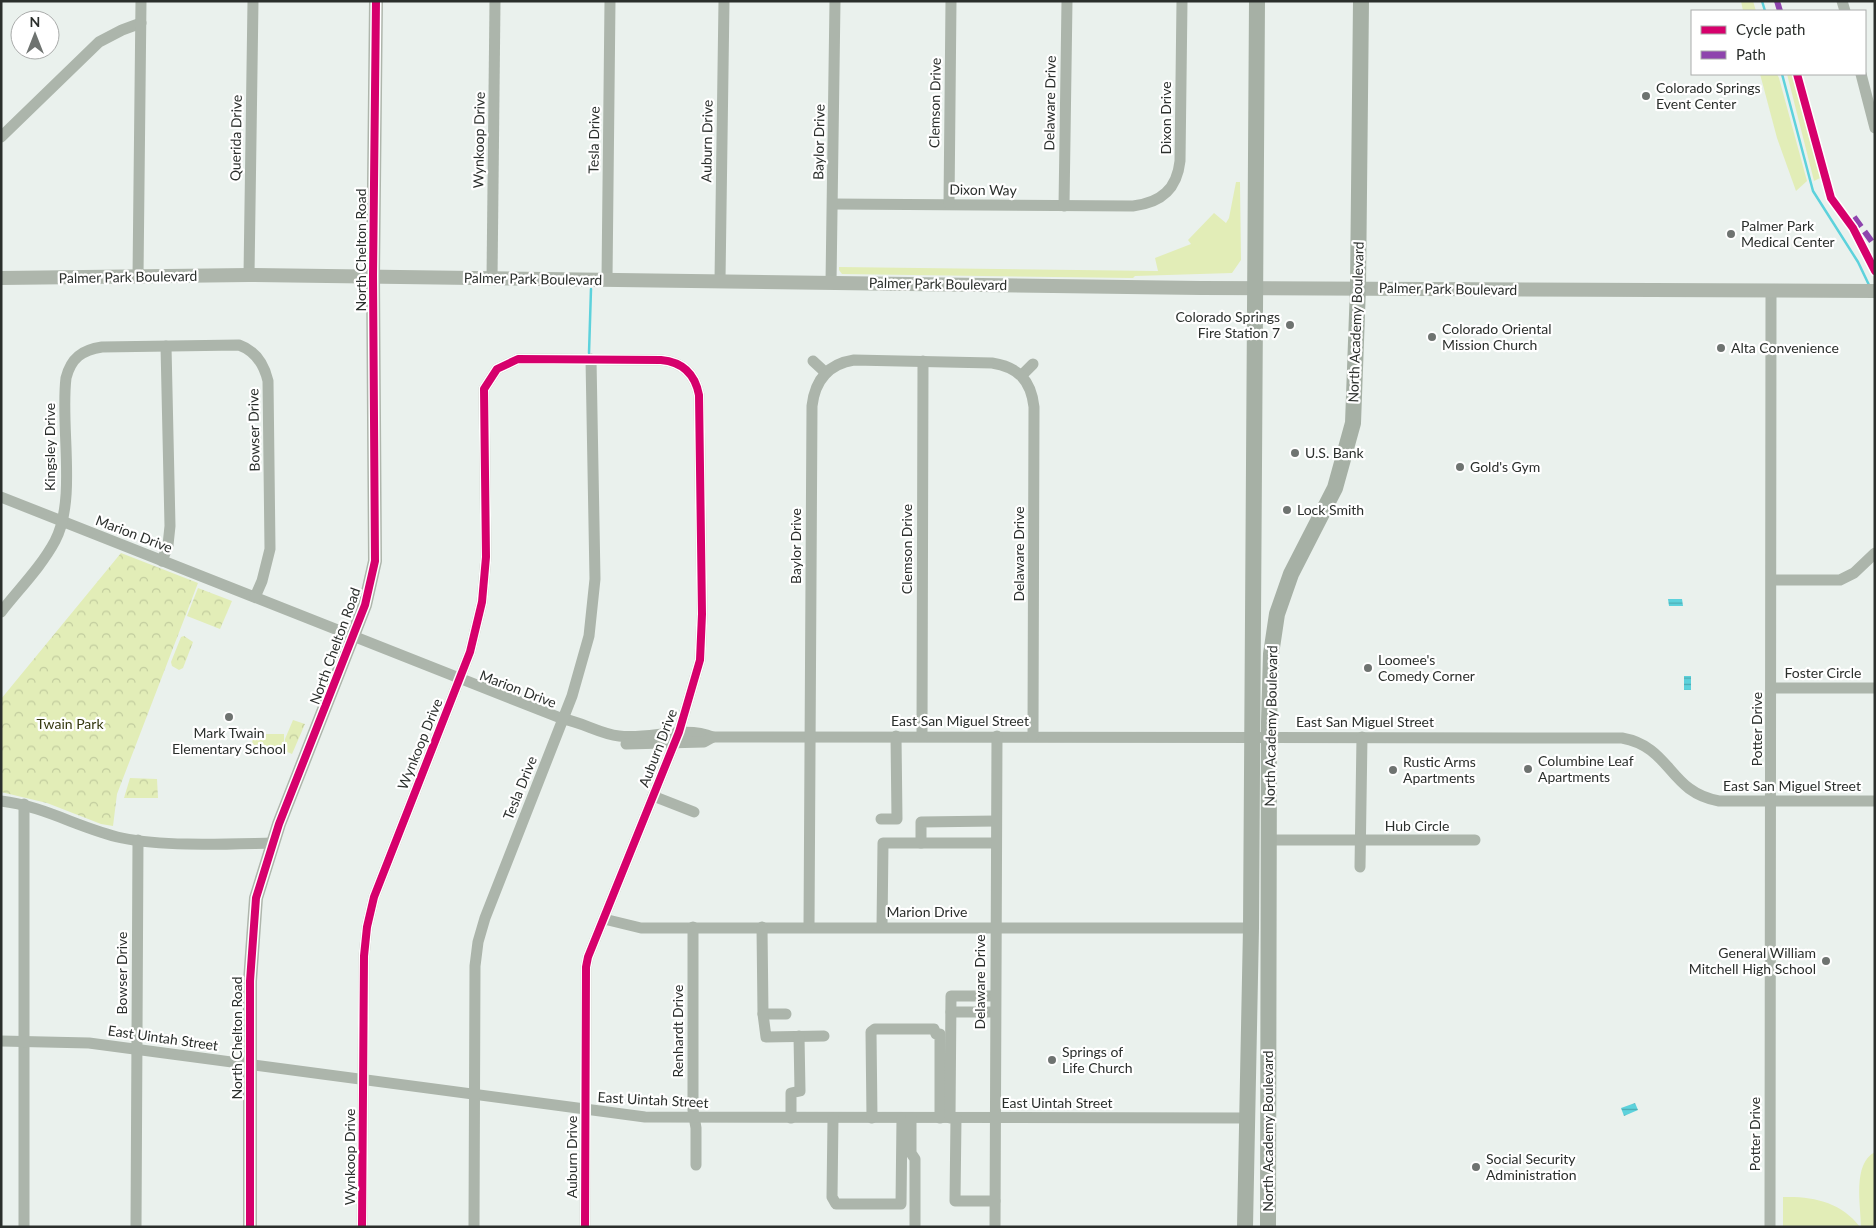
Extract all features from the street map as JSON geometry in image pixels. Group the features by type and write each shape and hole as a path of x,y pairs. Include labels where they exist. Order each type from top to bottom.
{"highway":[{"name":"North Academy Boulevard","path":"1245,1227 1251,928 1257,1"},
{"name":"North Academy Boulevard","path":"1268,1227 1269,738 1271,654 1277,614 1291,574 1335,488 1353,423 1358,287 1361,1"}],"main road":[{"name":"North Chelton Road","path":"250,1227 250,955 254,912 272,843 354,636 370,590 376,546 373,276 376,1"},
{"name":"Palmer Park Boulevard","path":"1,278 249,275 1255,288 1875,291"}],"street":[{"path":"138,276 141,1"},
{"name":"Querida Drive","path":"249,275 253,1"},
{"name":"Wynkoop Drive","path":"492,278 495,1"},
{"name":"Tesla Drive","path":"607,280 610,1"},
{"name":"Auburn Drive","path":"720,280 724,1"},
{"name":"Baylor Drive","path":"831,283 835,1"},
{"name":"Clemson Drive","path":"948,204 951,1"},
{"name":"Delaware Drive","path":"1064,206 1067,1"},
{"name":"Dixon Drive","path":"1133,206 1153,202 1162,197 1175,183 1179,174 1182,1"},
{"path":"1,138 99,42 141,22"},
{"path":"1861,75 1875,128"},
{"name":"Dixon Way","path":"833,204 1133,206"},
{"name":"Potter Drive","path":"1770,1227 1771,291"},
{"name":"Bowser Drive","path":"166,346 240,345 254,353 266,372 268,380 270,538 266,569 255,597"},
{"path":"162,560 168,545 170,526 166,346"},
{"name":"Kingsley Drive","path":"1,612 48,552 62,522 65,496 65,386 71,364 83,351 92,348 166,346"},
{"name":"Wynkoop Drive","path":"362,1227 364,956 372,904 475,636 485,582 484,397 487,382 497,369 511,360 591,360"},
{"name":"Tesla Drive","path":"474,1227 475,966 478,942 485,918 563,719 586,651 593,601 591,360"},
{"name":"Auburn Drive","path":"585,1227 586,967 677,738 700,660 702,614 698,386 685,368 670,361 591,360"},
{"path":"813,361 826,373 837,365 854,360 992,363 1012,368 1022,375 1033,364"},
{"name":"Clemson Drive","path":"922,736 923,361"},
{"name":"Baylor Drive","path":"809,927 812,406 814,390 826,373"},
{"name":"Delaware Drive","path":"1022,375 1030,387 1034,407 1033,736"},
{"name":"Marion Drive","path":"1,497 354,636 459,680 563,719 573,729 615,743 677,738"},
{"path":"1772,580 1840,580 1854,573 1875,553"},
{"name":"Foster Circle","path":"1772,688 1875,688"},
{"name":"East San Miguel Street","path":"677,738 704,742 713,737 809,736 1622,738 1634,740 1650,748 1683,785 1698,795 1719,801 1875,801"},
{"path":"881,819 897,820 896,736"},
{"name":"Delaware Drive","path":"994,1227 997,736"},
{"path":"1360,867 1362,737"},
{"path":"653,796 694,812"},
{"path":"1,801 24,804 90,828 138,840 272,843"},
{"path":"24,804 24,1227"},
{"path":"921,843 921,822 996,821"},
{"name":"Bowser Drive","path":"136,1227 138,840"},
{"name":"Hub Circle","path":"1270,840 1475,840"},
{"path":"882,927 883,843 996,843"},
{"name":"Marion Drive","path":"604,919 641,928 1251,928"},
{"name":"Renhardt Drive","path":"693,927 696,1165"},
{"path":"762,927 763,1014 766,1037 824,1036"},
{"path":"948,1118 951,996 995,996"},
{"path":"951,1012 995,1012"},
{"path":"763,1014 786,1014"},
{"path":"872,1118 871,1032 875,1029 934,1029 936,1034 940,1034 955,1201 995,1201"},
{"path":"791,1118 791,1093 800,1091 799,1036"},
{"name":"East Uintah Street","path":"1,1040 66,1041 137,1049 474,1096 645,1117 1247,1118"},
{"path":"833,1118 832,1198 836,1204 901,1204 907,1118"},
{"path":"907,1118 911,1153 915,1159 915,1227"}],"green space":[{"path":"1741,1 1753,1 1756,10 1743,10"},
{"path":"1760,75 1778,75 1779,78 1807,181 1796,191 1777,138"},
{"path":"1787,75 1795,75 1822,177 1814,181"},
{"path":"1236,182 1240,182 1241,260 1232,273 1135,276 1133,278 842,274 839,270 839,267 1158,271 1155,258 1191,244 1188,240 1214,213 1226,223 1229,218"},
{"name":"Twain Park","path":"121,553 198,583 117,794 113,826 101,824 47,803 1,792 1,699"},
{"path":"198,588 232,601 220,629 187,616"},
{"path":"184,636 193,642 183,668 179,670 172,666 171,662 181,637"},
{"path":"293,720 305,724 292,754 285,751 285,739"},
{"path":"252,734 284,734 284,753 253,754"},
{"path":"130,778 157,779 158,798 124,798"},
{"path":"1875,1152 1875,1227 1861,1227 1860,1175 1868,1158"},
{"path":"1783,1197 1816,1199 1826,1202 1844,1212 1860,1227 1783,1227"}],"water":[{"path":"1668,599 1682,599 1683,606 1669,606"},
{"path":"1684,676 1691,676 1691,690 1684,690"},
{"path":"1635,1103 1638,1110 1624,1116 1621,1108"}],"waterway":[{"path":"1762,1 1765,10"},
{"path":"1782,75 1813,191 1858,262 1869,285"},
{"path":"589,353 591,289"}],"marked path":[{"path":"1777,1 1780,10"},
{"path":"1854,217 1875,246"}],"cycle path":[{"path":"250,1227 250,981 256,898 279,824 365,605 375,561 373,276 376,1"},
{"path":"1797,75 1831,198 1853,228 1875,271"},
{"path":"362,1227 364,956 367,927 374,897 470,652 482,602 486,557 484,389 497,369 518,359 661,360 676,363 687,370 694,381 699,395 702,614 700,660 679,732 588,957 586,967 585,1227"}],"place":[{"name":"Colorado Springs Event Center","path":"1646,96"},
{"name":"Palmer Park Medical Center","path":"1731,234"},
{"name":"Colorado Springs Fire Station 7","path":"1290,325"},
{"name":"Colorado Oriental Mission Church","path":"1432,337"},
{"name":"Alta Convenience","path":"1721,348"},
{"name":"U.S. Bank","path":"1295,453"},
{"name":"Gold's Gym","path":"1460,467"},
{"name":"Lock Smith","path":"1287,510"},
{"name":"Loomee's Comedy Corner","path":"1368,668"},
{"name":"Mark Twain Elementary School","path":"229,717"},
{"name":"Columbine Leaf Apartments","path":"1528,769"},
{"name":"Rustic Arms Apartments","path":"1393,770"},
{"name":"General William Mitchell High School","path":"1826,961"},
{"name":"Springs of Life Church","path":"1052,1060"},
{"name":"Social Security Administration","path":"1476,1167"}]}
